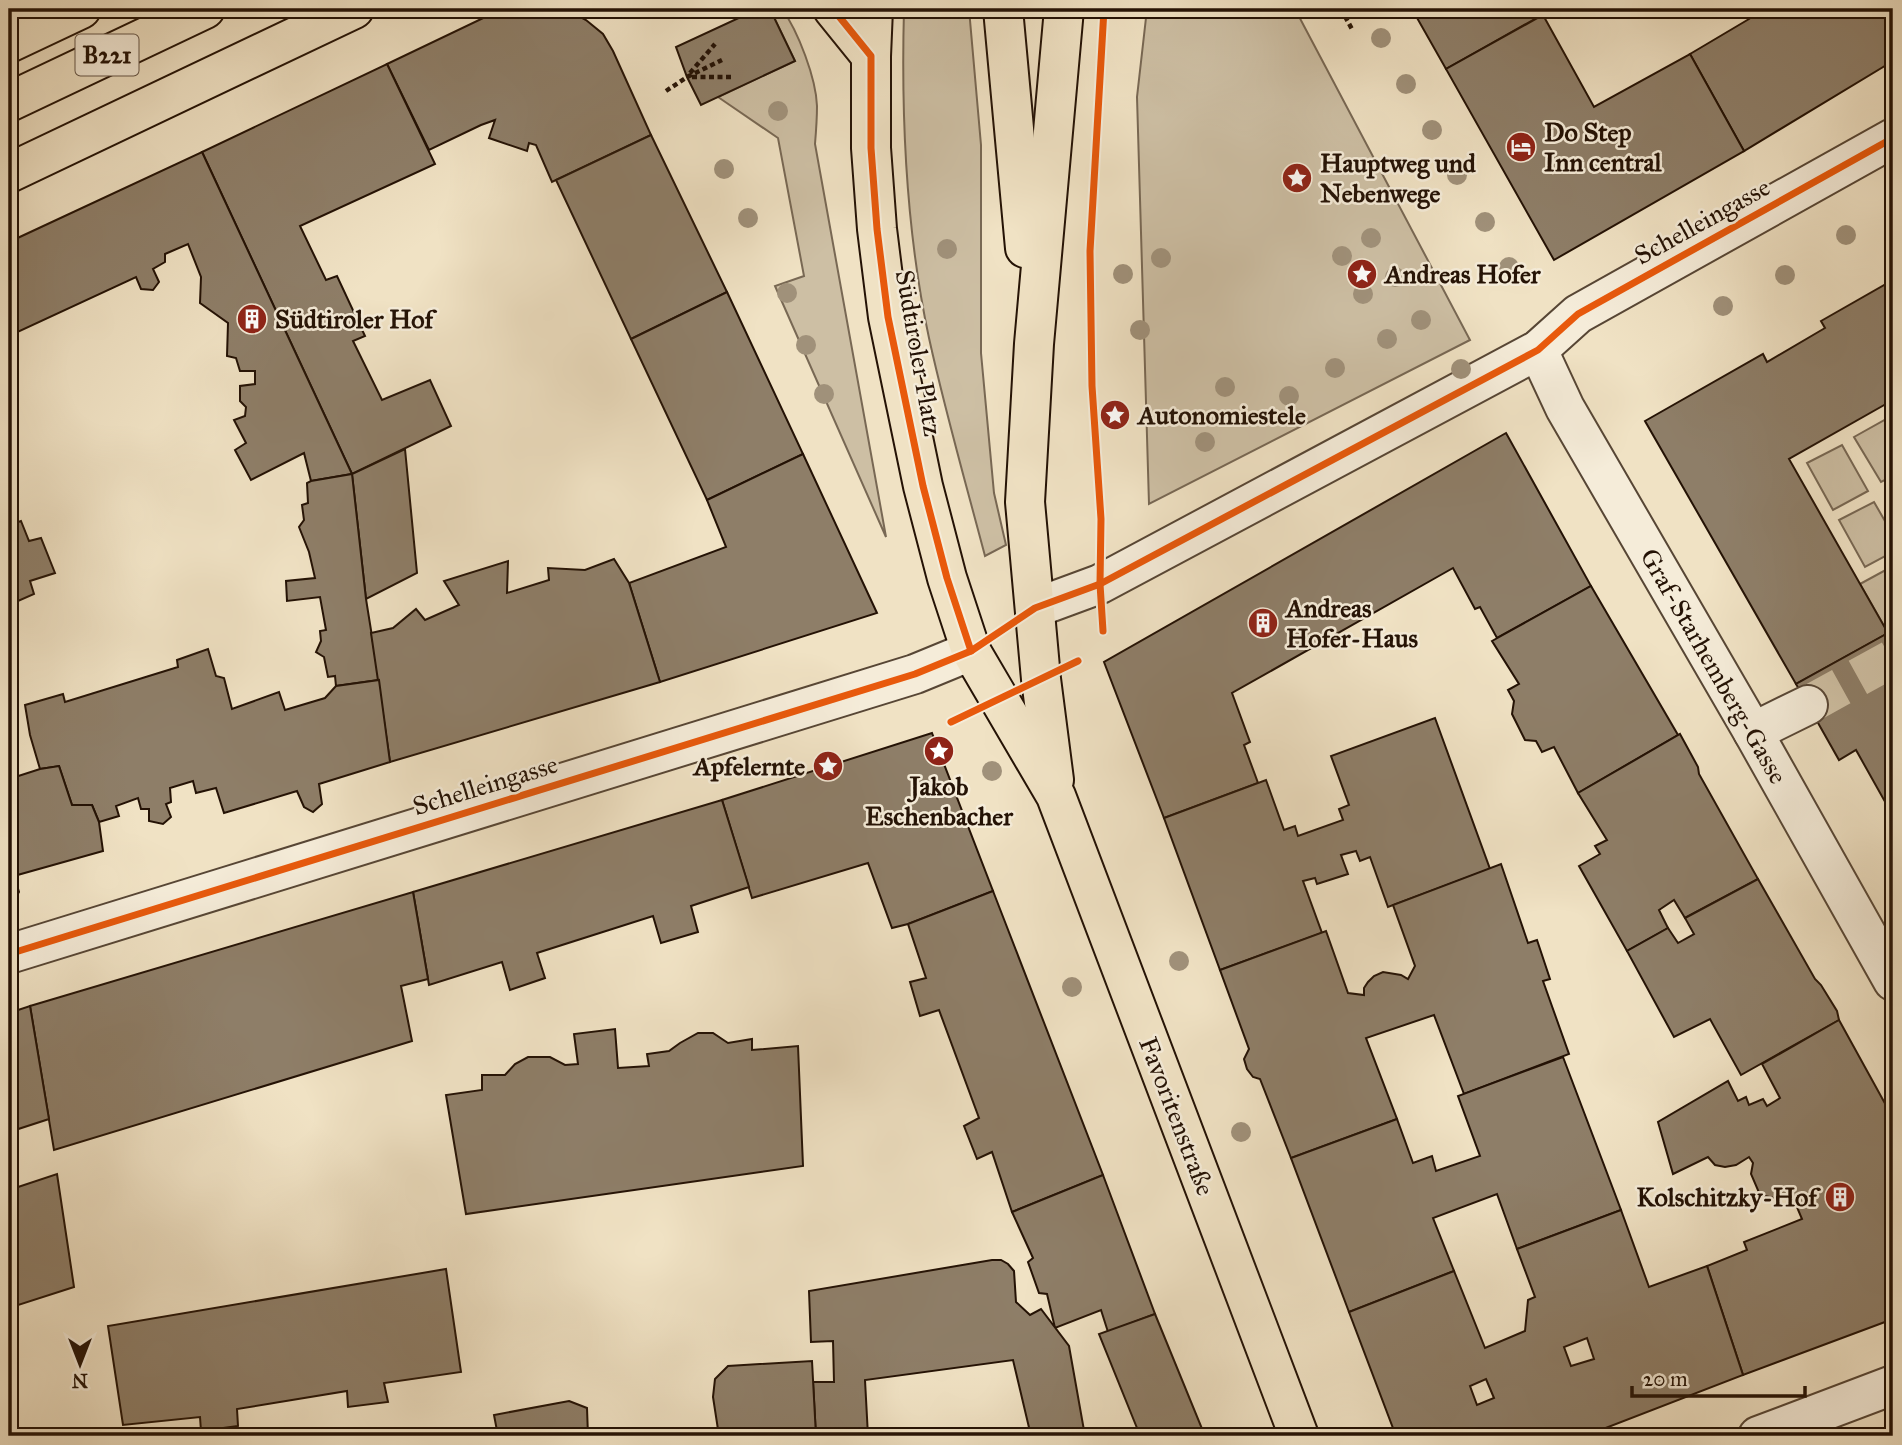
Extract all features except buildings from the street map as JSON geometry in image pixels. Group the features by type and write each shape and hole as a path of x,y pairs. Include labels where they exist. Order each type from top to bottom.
{"main road":[{"name":"B221","path":"9,43 80,9"},
{"name":"B221","path":"9,102 205,9"},
{"path":"9,173 354,9"},
{"path":"833,9 871,56"},
{"name":"Südtiroler Platz","path":"873,9 872,148 877,229 888,317 923,486 947,578 971,650"},
{"path":"1003,9 1034,344"},
{"path":"1035,608 1025,502 1034,344 1064,9"},
{"name":"Favoritenstraße","path":"1035,608 1056,796"},
{"name":"Favoritenstraße","path":"971,650 1056,796 1299,1436"}],"street":[{"name":"Schelleingasse","path":"1538,350 1578,314 1893,138"},
{"path":"1035,608 1100,584 1538,350"},
{"name":"Graf-Starhemberg-Gasse","path":"1538,350 1565,408 1753,732 1893,981"},
{"name":"Schelleingasse","path":"9,954 915,674 971,650"},
{"path":"1753,732 1808,705"},
{"path":"1758,1436 1893,1385"}],"path":[{"path":"1341,9 1353,31"},
{"path":"687,77 715,44"},
{"path":"666,91 722,60"},
{"path":"687,77 731,77"}],"shaded area":[{"path":"770,9 782,9 788,18 805,55 816,95 815,144 886,537 775,286 804,276 778,138 718,97 795,61"},
{"path":"904,9 969,9 981,145 981,353 994,493 1006,545 985,556 935,365 921,298 907,174 903,91"},
{"path":"1147,9 1295,9 1470,340 1149,504 1137,97"},
{"path":"1890,417 1893,423 1893,476 1881,482 1854,437"},
{"path":"1842,445 1868,491 1833,510 1807,463"},
{"path":"1874,502 1893,535 1893,552 1865,567 1839,520"},
{"path":"1893,566 1893,630 1888,633 1860,584"}],"tunnel":[{"path":"1808,705 1893,658"}],"cycle path":[{"path":"833,9 871,56 871,148 877,229 888,317 923,486 947,578 971,651"},
{"path":"1103,631 1100,584 1101,519 1092,386 1090,251 1104,9"},
{"path":"9,954 915,674 971,651 1035,608 1100,584 1538,350 1578,314 1893,138"},
{"path":"951,722 1078,661"}],"place":[{"name":"Do Step Inn central","path":"1521,147"},
{"name":"Hauptweg und Nebenwege","path":"1297,178"},
{"name":"Andreas Hofer","path":"1362,274"},
{"name":"Südtiroler Hof","path":"252,319"},
{"name":"Autonomiestele","path":"1115,415"},
{"name":"Andreas Hofer-Haus","path":"1263,623"},
{"name":"Jakob Eschenbacher","path":"939,751"},
{"name":"Apfelernte","path":"828,766"},
{"name":"Kolschitzky-Hof","path":"1840,1197"}]}
